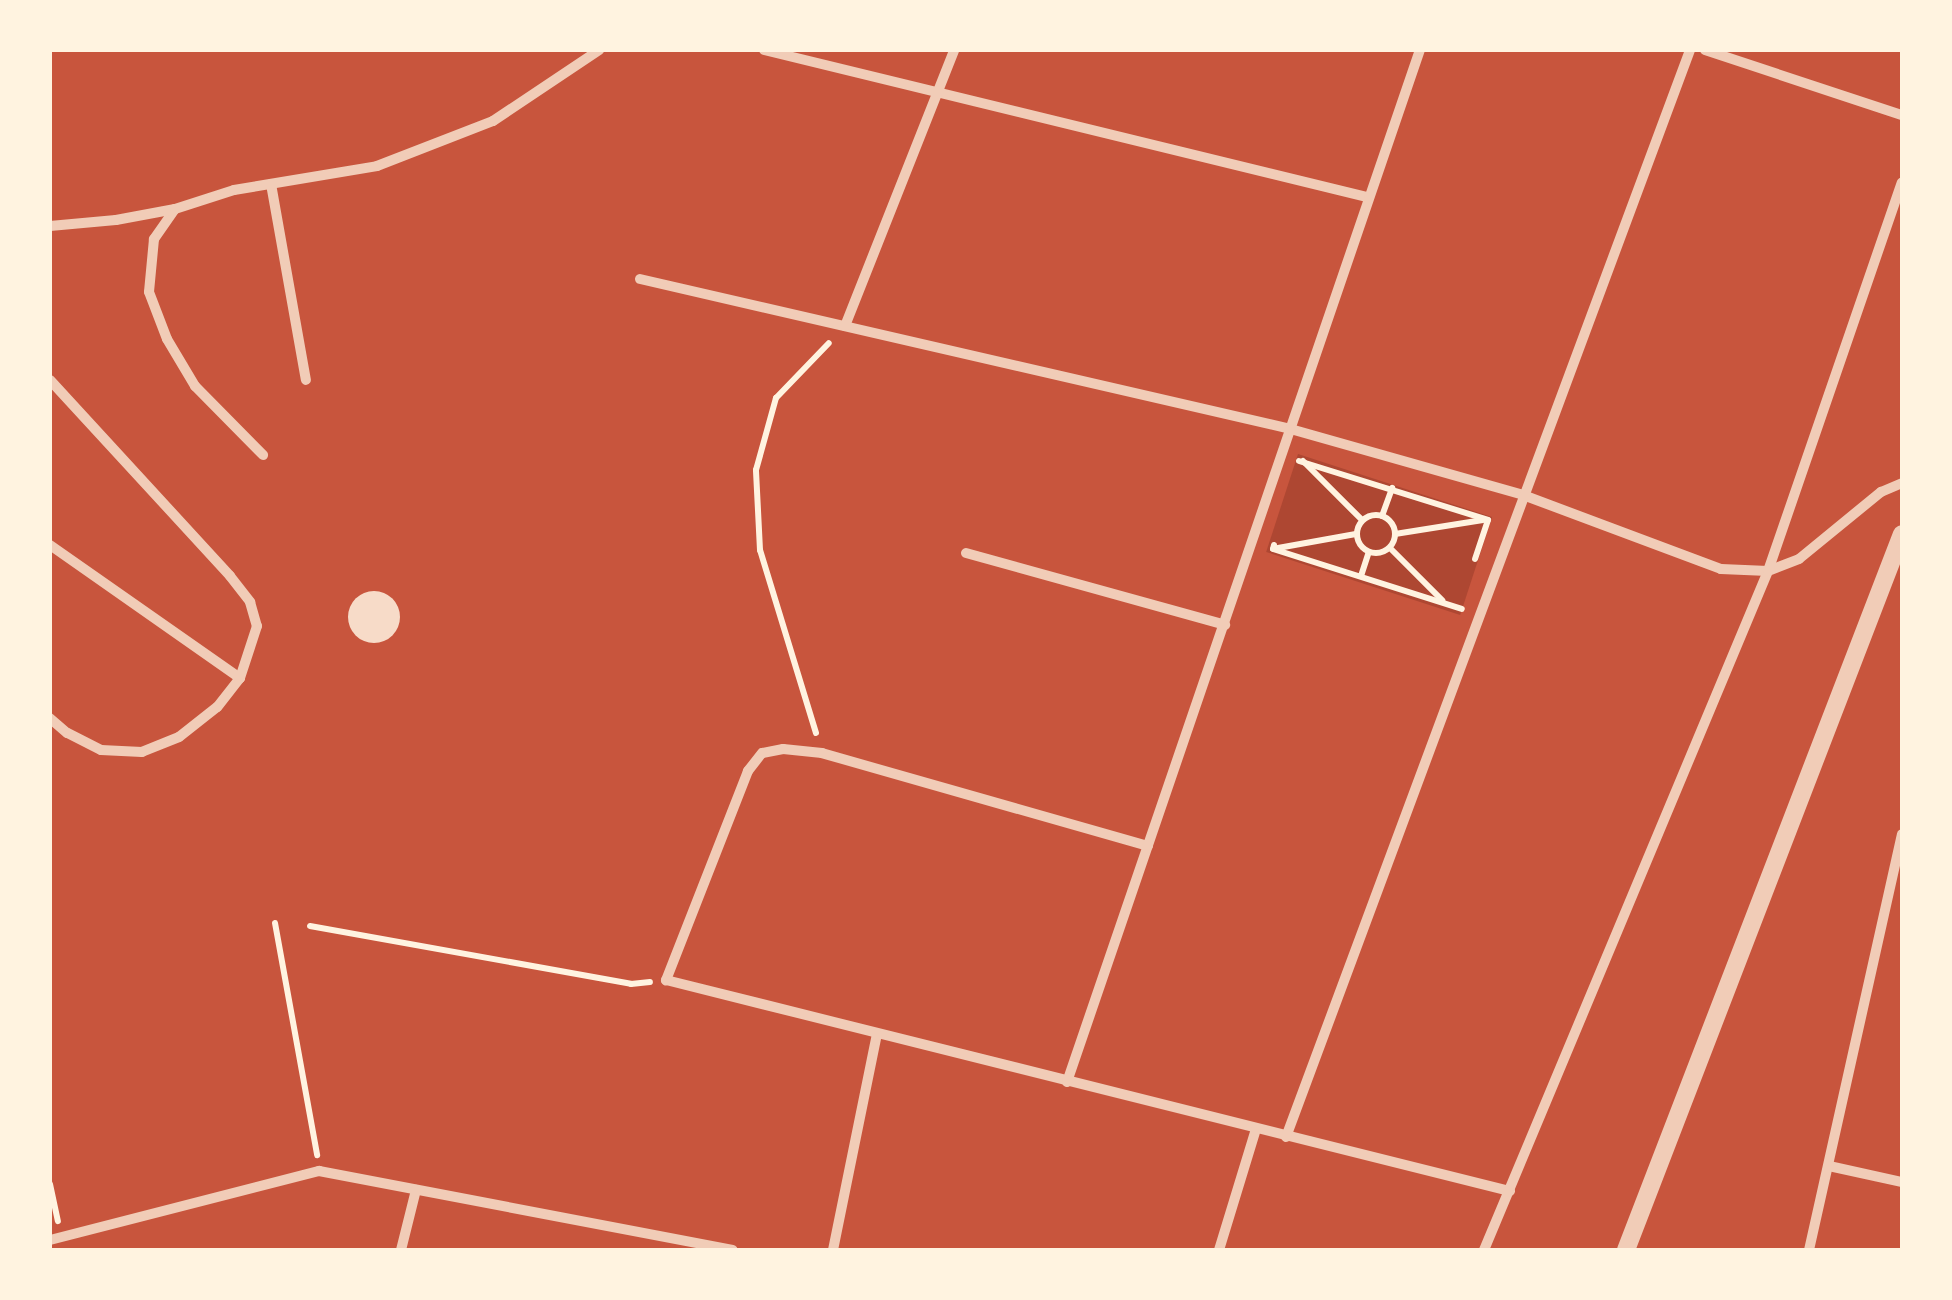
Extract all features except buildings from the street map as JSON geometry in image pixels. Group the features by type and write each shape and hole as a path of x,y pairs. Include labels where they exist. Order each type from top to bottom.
{"street":[{"path":"50,226 175,210 271,184 377,166 494,121 600,50"},
{"path":"764,50 1366,197"},
{"path":"845,326 954,50"},
{"path":"1067,1082 1254,541 1287,428 1366,197 1420,50"},
{"path":"1286,1137 1690,50"},
{"path":"1704,50 1902,114"},
{"path":"1484,1250 1768,572 1902,182"},
{"path":"271,184 306,380"},
{"path":"175,210 154,239 149,292 167,339 195,386 263,454"},
{"path":"640,278 1287,428 1523,496 1721,570 1768,572 1798,559 1881,492 1902,484"},
{"path":"50,380 250,602 257,626 240,678 217,707 179,737 142,752 100,750 67,733 50,718"},
{"path":"1626,1250 1902,534"},
{"path":"50,545 240,678"},
{"path":"966,553 1224,625"},
{"path":"1148,846 822,753 783,749 762,753 748,771 666,980 1510,1191"},
{"path":"1809,1250 1902,834"},
{"path":"833,1250 877,1034"},
{"path":"1218,1250 1256,1130"},
{"path":"1829,1166 1902,1182"},
{"path":"56,1238 320,1171 732,1250"},
{"path":"401,1250 416,1190"}],"path":[{"path":"822,753 760,550 756,470 776,398 845,326"},
{"path":"1294,477 1300,458"},
{"path":"1300,458 1512,528"},
{"path":"1300,458 1362,520"},
{"path":"1382,516 1392,488"},
{"path":"1362,520 1382,516 1392,524 1395,534 1390,548"},
{"path":"1356,534 1362,520"},
{"path":"1395,534 1488,520"},
{"path":"1471,573 1488,520"},
{"path":"1273,549 1278,531"},
{"path":"1273,549 1356,534"},
{"path":"1356,534 1369,552"},
{"path":"1254,541 1460,608 1465,590"},
{"path":"1369,552 1390,548"},
{"path":"1390,548 1444,603"},
{"path":"1361,576 1369,552"},
{"path":"275,923 320,1171"},
{"path":"310,926 631,984 666,980"},
{"path":"50,1184 56,1238"}],"shaded area":[{"path":"1298,454 1492,517 1460,615 1266,552"}]}
